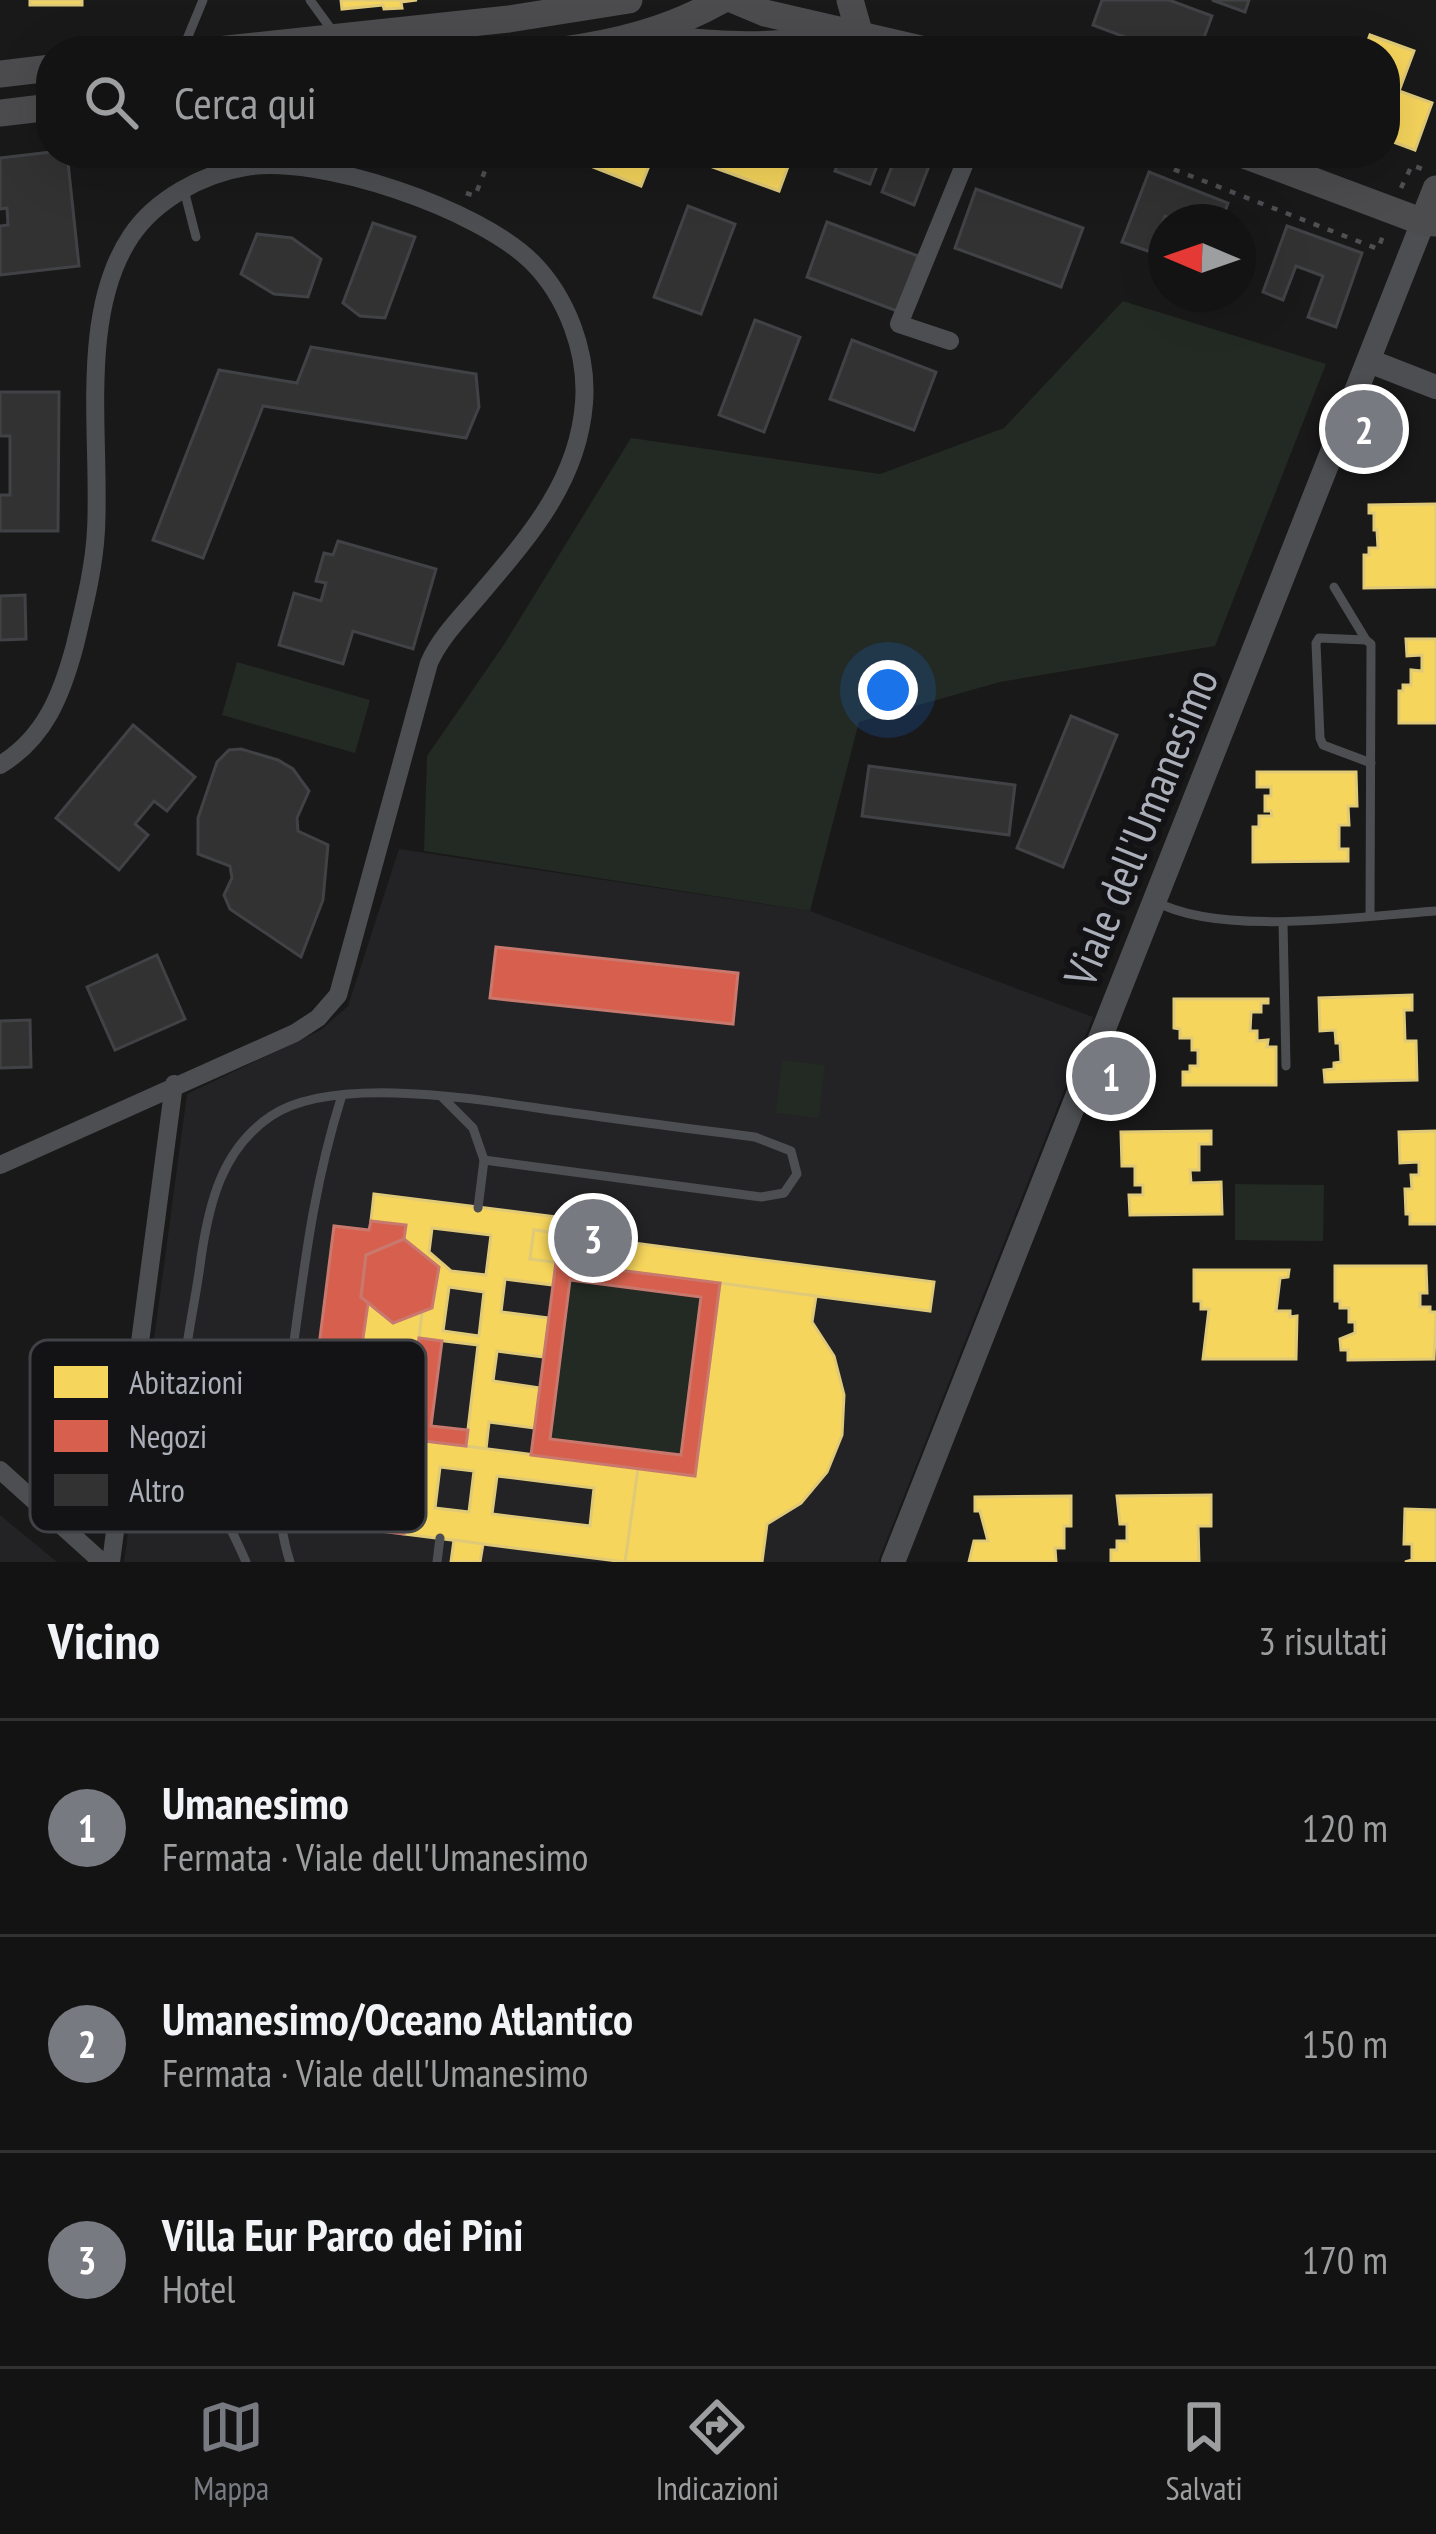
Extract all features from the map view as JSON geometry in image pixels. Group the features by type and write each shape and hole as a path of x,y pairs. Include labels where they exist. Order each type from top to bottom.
{"main road":[{"path":"343,36 505,9 629,0"},
{"path":"638,36 722,0"},
{"path":"734,0 765,13 875,36"},
{"path":"850,0 860,32"},
{"path":"840,36 860,32"},
{"path":"644,35 650,36"},
{"path":"0,74 36,70"},
{"path":"0,113 36,109"},
{"path":"1278,168 1432,227"},
{"name":"Viale dell'Umanesimo","path":"1432,227 1436,189"}],"street":[{"path":"0,765 27,744 52,712 87,594 96,527 98,357 106,290 133,233 149,214 184,190 230,168"},
{"path":"0,1165 301,1030 325,1012 338,995 425,672 443,638 555,498 575,454 584,406 582,360 571,323 536,266 505,240 461,216 375,183 301,168"},
{"path":"950,341 899,324 962,168"},
{"name":"Viale dell'Umanesimo","path":"893,1562 1369,362 1432,227"},
{"path":"1369,362 1436,387"},
{"path":"140,1340 174,1084"},
{"path":"0,1470 30,1496"},
{"path":"71,1532 106,1562"},
{"path":"106,1562 111,1532"}],"lane":[{"path":"188,36 203,0"},
{"path":"310,0 336,36"},
{"path":"184,190 196,237"},
{"path":"1334,587 1371,650 1370,916"},
{"path":"1366,640 1325,638 1316,643 1323,745 1371,763"},
{"path":"1155,901 1182,913 1283,922 1436,910"},
{"path":"1283,922 1286,1066"},
{"path":"293,1340 308,1223 342,1095"},
{"path":"190,1340 207,1220 230,1158 281,1109 342,1095 441,1096 755,1137 790,1151 797,1174 784,1193 761,1197 484,1160"},
{"path":"441,1096 473,1128 484,1160 478,1208"},
{"path":"232,1532 246,1562"},
{"path":"284,1532 290,1562"},
{"path":"437,1562 440,1538"}],"path":[{"path":"1408,171 1415,166"},
{"path":"456,190 475,196 486,168"},
{"path":"1170,168 1378,249 1380,245"}],"shaded area":[{"path":"1123,301 1326,364 1215,646 1000,682 859,722 810,911 424,851 427,756 503,646 631,438 880,474 1004,428"},
{"path":"237,662 370,700 355,753 222,715"},
{"path":"399,849 810,911 1093,1017 878,1562 124,1562 128,1532 426,1532 426,1340 154,1340 187,1094 321,1030 348,1006"},
{"path":"782,1060 825,1065 819,1118 776,1113"},
{"path":"1235,1184 1324,1185 1323,1241 1235,1240"},
{"path":"570,1280 701,1297 681,1455 550,1439"},
{"path":"0,1515 57,1562 0,1562"}],"building: Abitazioni":[{"path":"30,0 82,0 82,5 30,5"},
{"path":"341,0 417,0 401,2 402,8 342,9"},
{"path":"1400,46 1414,51 1400,88"},
{"path":"1400,91 1432,103 1415,150 1400,144"},
{"path":"596,168 648,168 641,186"},
{"path":"716,168 787,168 779,191"},
{"path":"1436,504 1436,587 1364,588 1364,555 1369,555 1369,548 1378,548 1369,505"},
{"path":"1406,639 1436,639 1436,723 1399,723 1399,691 1411,685 1411,670 1422,671 1422,655 1407,656"},
{"path":"1257,772 1356,772 1357,806 1348,806 1349,825 1339,825 1339,849 1348,849 1348,861 1253,862 1253,827 1259,827 1259,816 1272,816 1265,811 1265,796 1271,796 1271,787 1257,787"},
{"path":"1412,995 1412,1010 1404,1010 1405,1041 1416,1041 1417,1080 1325,1082 1324,1070 1341,1062 1340,1043 1336,1043 1335,1030 1320,1031 1319,998"},
{"path":"1174,999 1268,999 1261,1003 1261,1012 1251,1012 1250,1031 1257,1031 1257,1041 1268,1040 1267,1047 1276,1047 1276,1085 1183,1085 1183,1072 1198,1066 1198,1050 1192,1050 1192,1038 1180,1038 1180,1029 1174,1028"},
{"path":"1211,1131 1211,1144 1199,1144 1199,1170 1190,1170 1191,1183 1221,1182 1222,1214 1130,1215 1129,1195 1143,1195 1143,1185 1135,1185 1135,1166 1122,1166 1121,1132"},
{"path":"1436,1131 1436,1224 1410,1224 1405,1189 1412,1189 1411,1175 1419,1175 1419,1162 1400,1163 1399,1132"},
{"path":"374,1194 557,1217 556,1233 534,1230 530,1259 556,1262 553,1285 505,1279 501,1312 549,1318 544,1357 497,1351 493,1381 540,1388 535,1428 489,1422 486,1449 466,1446 478,1345 419,1338 422,1312 432,1308 439,1267 404,1239 406,1225 371,1221","holes":["432,1228 491,1235 486,1275 451,1271 429,1252","449,1287 484,1292 479,1336 443,1331"]},
{"path":"534,1230 934,1282 930,1311 530,1259"},
{"path":"1335,1266 1426,1266 1427,1293 1420,1293 1420,1307 1436,1312 1434,1359 1348,1360 1340,1339 1355,1333 1355,1322 1349,1322 1349,1308 1340,1308 1340,1301 1335,1301"},
{"path":"1194,1270 1289,1270 1288,1277 1280,1278 1276,1311 1297,1316 1296,1359 1203,1359 1209,1309 1201,1309 1201,1301 1194,1301"},
{"path":"720,1283 816,1296 812,1322 834,1356 844,1395 842,1435 827,1472 801,1503 767,1524 762,1562 625,1562 638,1468 695,1476"},
{"path":"368,1303 393,1323 422,1312 419,1340 363,1340"},
{"path":"426,1441 638,1468 625,1562 404,1534 426,1532","holes":["440,1467 474,1471 469,1512 435,1508","497,1476 594,1488 590,1526 492,1514"]},
{"path":"1211,1495 1211,1526 1198,1526 1199,1562 1111,1562 1117,1541 1127,1541 1127,1524 1120,1524 1117,1496"},
{"path":"1071,1496 1071,1526 1064,1526 1064,1548 1055,1548 1056,1562 969,1562 974,1541 988,1541 980,1511 975,1511 975,1497"},
{"path":"1405,1509 1436,1510 1436,1562 1405,1562 1412,1560 1412,1544 1404,1544"},
{"path":"454,1540 483,1544 480,1562 451,1562"}],"building: Negozi":[{"path":"496,947 738,973 733,1024 490,998"},
{"path":"371,1221 406,1225 404,1239 366,1255 361,1297 368,1303 363,1340 320,1340 334,1226 369,1230"},
{"path":"404,1239 439,1267 432,1308 393,1323 361,1297 366,1255"},
{"path":"556,1262 720,1283 695,1476 531,1455","holes":["570,1280 701,1297 681,1455 550,1439"]},
{"path":"419,1338 442,1341 431,1426 468,1430 466,1446 426,1441 426,1340"}],"building: Altro":[{"path":"1102,0 1169,0 1212,16 1205,36 1122,36 1093,25"},
{"path":"1212,0 1249,0 1245,12"},
{"path":"36,154 36,168 69,168 79,266 0,275 0,226 8,225 7,208 0,209 0,158"},
{"path":"836,168 876,168 870,184"},
{"path":"891,168 928,168 914,205 882,192"},
{"path":"1149,172 1228,203 1148,204 1148,251 1122,242"},
{"path":"976,189 1083,228 1061,287 955,248"},
{"path":"688,206 735,224 701,314 654,297"},
{"path":"827,222 918,256 897,311 807,277"},
{"path":"373,223 415,237 385,318 360,316 343,303"},
{"path":"1287,226 1362,253 1336,327 1308,317 1323,276 1296,266 1283,300 1263,292"},
{"path":"257,234 292,238 321,259 308,297 274,294 241,274"},
{"path":"755,320 800,337 764,432 719,415"},
{"path":"852,340 936,372 914,430 830,399"},
{"path":"311,347 476,374 479,407 466,438 263,406 203,558 153,540 219,370 297,383"},
{"path":"0,392 59,392 58,531 0,531 0,495 10,495 10,436 0,436"},
{"path":"338,541 436,569 413,649 353,631 343,664 279,645 294,593 321,601 326,583 316,581 324,553 333,555"},
{"path":"25,595 26,639 0,640 0,596"},
{"path":"1071,716 1117,735 1063,867 1017,848"},
{"path":"133,725 195,777 167,811 154,801 135,824 148,835 119,870 56,818"},
{"path":"241,749 293,769 309,791 297,818 298,831 328,845 323,900 301,957 230,909 224,895 232,878 230,866 198,854 198,818 217,762 229,750"},
{"path":"869,766 1015,785 1009,835 862,816"},
{"path":"157,955 185,1019 115,1050 87,987"},
{"path":"30,1020 31,1067 0,1068 0,1021"}],"place":[{"name":"Umanesimo/Oceano Atlantico","path":"1364,429"},
{"name":"Umanesimo","path":"1111,1076"},
{"name":"Villa Eur Parco dei Pini","path":"593,1238"}]}
